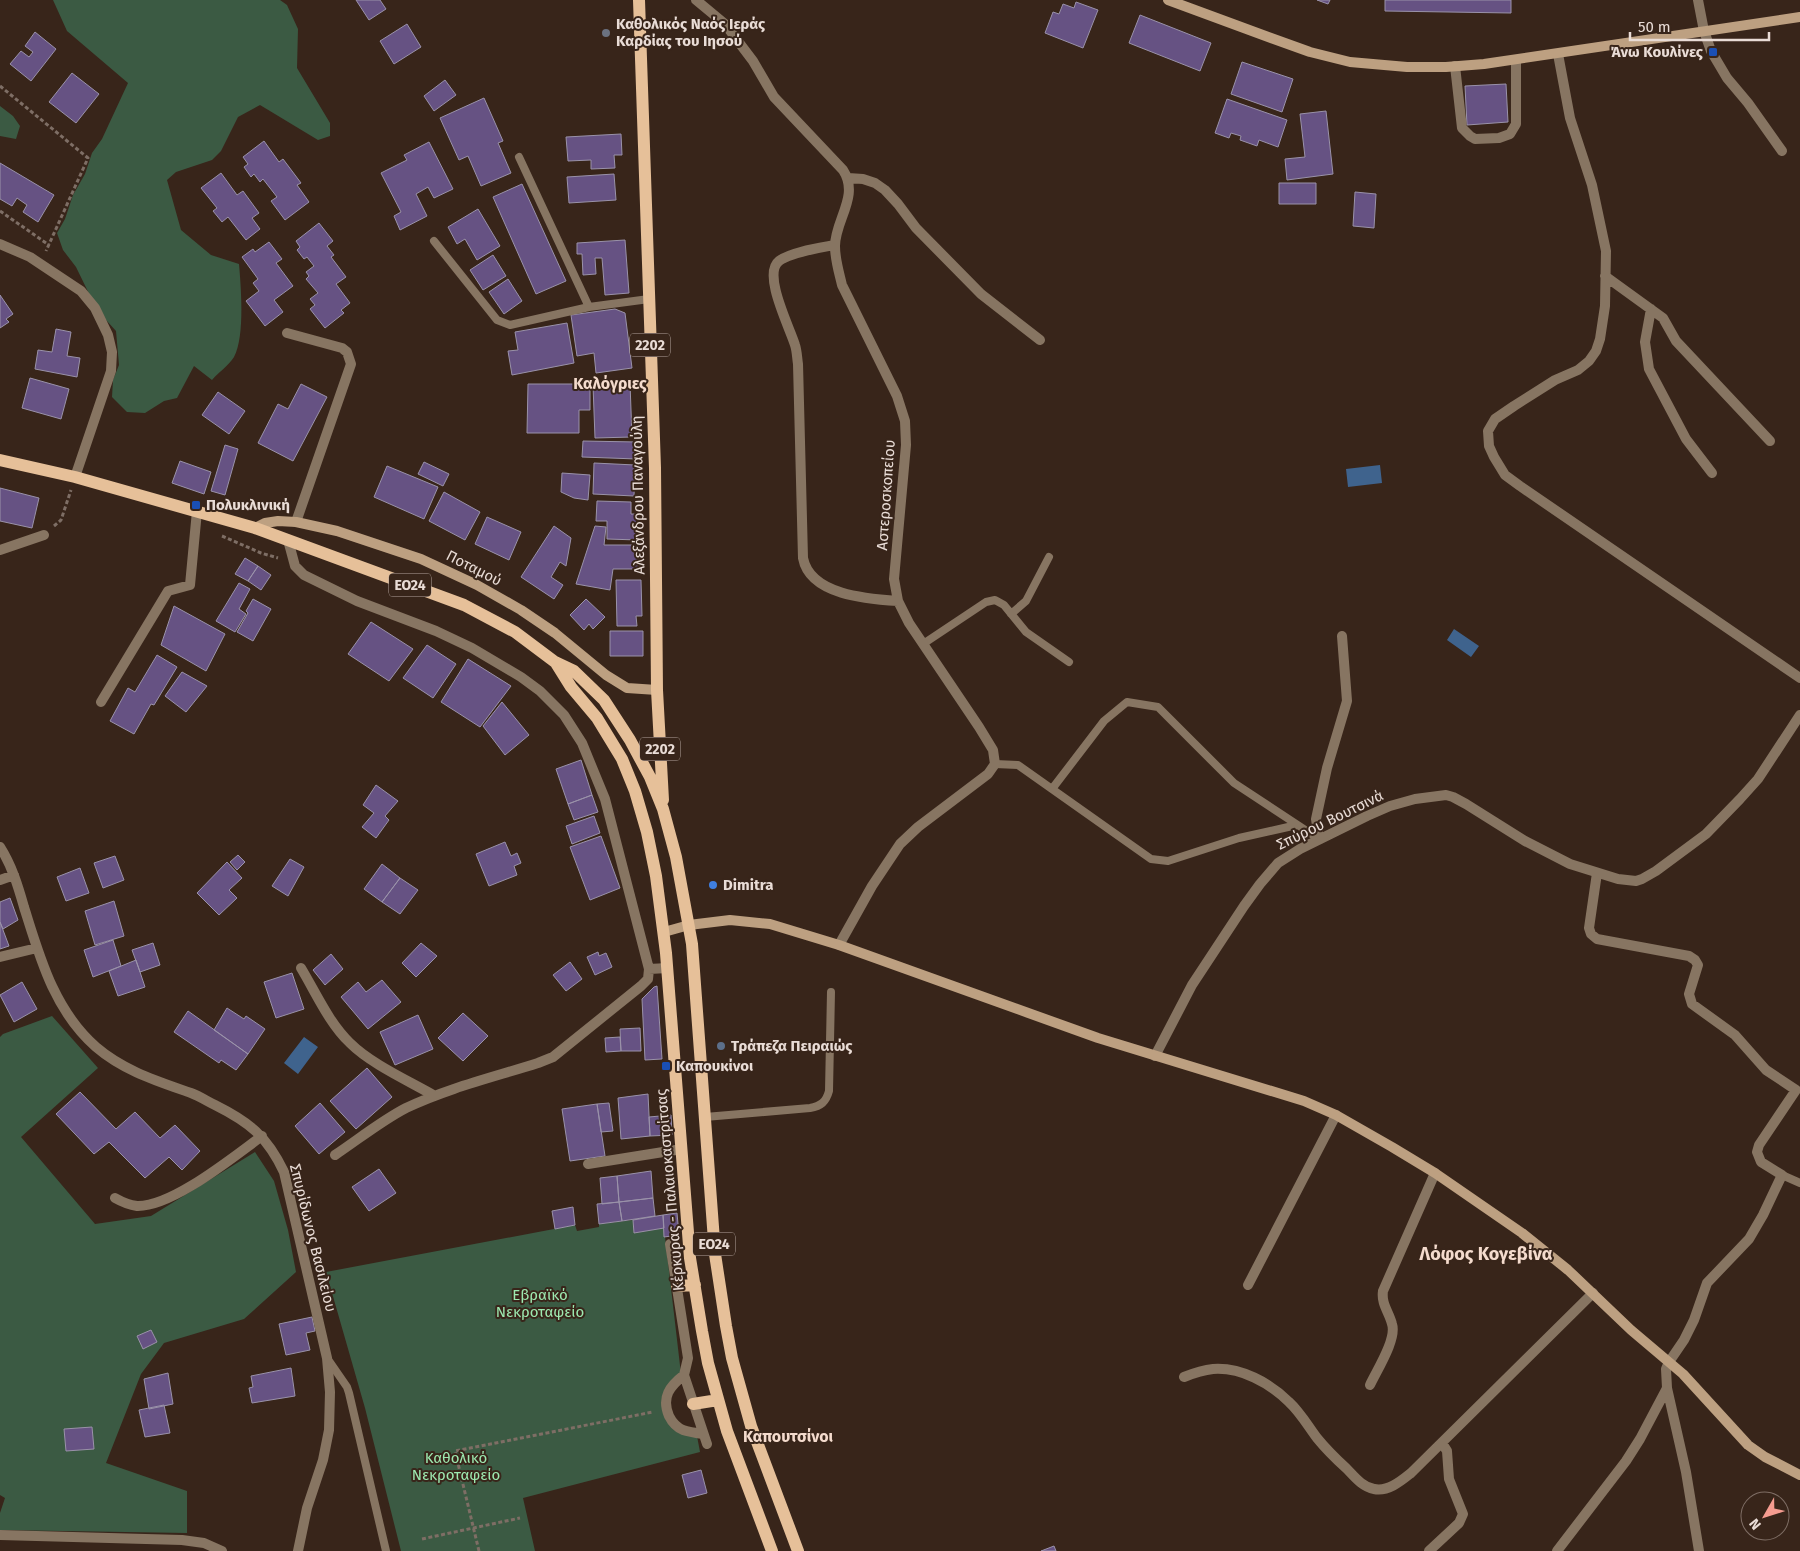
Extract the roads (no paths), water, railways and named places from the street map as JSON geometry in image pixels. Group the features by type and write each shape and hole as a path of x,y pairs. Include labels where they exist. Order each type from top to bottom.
{"main road":[{"name":"Αλεξάνδρου Παναγούλη","path":"639,0 655,468 658,690 663,809"},
{"name":"Κέρκυρας - Παλαιοκαστρίτσας","path":"0,460 75,477 255,528 464,605 515,632 556,662 574,671 604,700 640,758 663,809 678,864 689,925 715,1254 732,1358 751,1426 798,1551"},
{"name":"Κέρκυρας - Παλαιοκαστρίτσας","path":"556,662 571,687 602,724 629,775 647,832 656,876 668,968 690,1258 708,1363 727,1431 772,1551"},
{"path":"677,1286 695,1285"},
{"path":"693,1404 718,1400"}],"street":[{"path":"696,0 724,24 753,61 774,97 843,170 848,178 863,179 875,183 885,190 916,228 981,294 1040,340"},
{"path":"1168,0 1310,52 1350,62 1407,67 1455,66 1516,60 1800,18"},
{"path":"1698,0 1704,31 1711,51 1727,78 1748,103 1782,152"},
{"path":"1558,54 1570,118 1592,185 1606,251 1604,314 1600,339 1596,351 1589,361 1578,370 1548,384 1495,419 1488,431 1488,446 1506,475 1520,486 1800,678"},
{"path":"1455,66 1462,128 1475,139 1499,138 1510,134 1516,124 1516,60"},
{"name":"Αστεροσκοπείου","path":"848,178 850,189 834,244 836,266 842,285 896,396 905,421 906,445 894,579 898,601 923,644 987,740 995,757 995,764"},
{"path":"0,244 41,263 81,291 90,302 108,335 112,352 110,371 75,477"},
{"path":"834,244 787,256 776,264 774,270 776,295 795,346 798,364 803,558 807,571 816,581 823,585 864,597 898,601"},
{"path":"1605,276 1663,318 1676,342 1770,441"},
{"path":"1651,309 1644,342 1650,369 1686,439 1712,473"},
{"path":"287,334 342,348 347,352 351,364 296,522"},
{"path":"101,702 168,591 190,585 197,511"},
{"name":"Ποταμού","path":"255,528 265,523 278,521 296,522 337,531 421,559 477,585 521,610 556,632 606,675 627,688 658,690"},
{"path":"0,550 44,535"},
{"path":"288,540 293,562 297,570 304,575 357,600 428,628 472,648 521,677 552,702 564,715 582,743 605,799 649,969 648,979 641,986 553,1057 435,1096 407,1108 383,1121 335,1155"},
{"path":"1320,839 1316,819 1327,768 1346,700 1342,636"},
{"name":"Σπύρου Βουτσινά","path":"1155,1056 1192,985 1260,884 1278,863 1320,839 1390,806 1414,799 1446,795 1466,804 1542,851 1597,873 1625,880 1647,878 1706,834 1758,779 1800,715"},
{"path":"839,945 872,886 900,844 918,827 974,786 988,774 995,764"},
{"name":"Σπυρίδωνος Βασιλείου","path":"0,847 14,875 46,976 57,998 75,1024 95,1046 126,1068 194,1094 240,1118 262,1136 275,1153 284,1172 327,1358 330,1392 329,1430 323,1460 307,1508 298,1551"},
{"path":"1597,873 1589,928 1591,934 1597,939 1689,956 1696,960 1698,965 1689,997 1692,1004 1735,1035 1766,1070 1798,1087 1756,1152 1761,1162 1782,1175 1749,1239 1707,1283 1694,1320 1681,1345 1668,1362 1666,1369 1667,1388 1676,1424 1699,1551"},
{"path":"0,880 14,875"},
{"path":"664,932 689,925 730,920 756,922 786,928 839,945 1098,1038 1304,1102 1336,1115 1435,1173 1522,1232 1553,1257 1631,1330 1683,1374 1748,1445 1765,1457 1800,1474"},
{"path":"0,957 37,948"},
{"path":"301,968 336,1026 349,1042 375,1062 435,1096"},
{"path":"649,969 668,968"},
{"path":"1248,1285 1336,1115"},
{"path":"115,1198 127,1204 138,1206 156,1203 184,1190 262,1136"},
{"path":"588,1164 682,1149"},
{"path":"1370,1385 1394,1332 1382,1300 1382,1291 1435,1173"},
{"path":"670,1244 688,1358 684,1375 707,1444"},
{"path":"1184,1377 1215,1369 1233,1371 1256,1378 1290,1402 1318,1439 1362,1483 1374,1489 1388,1488 1403,1479 1442,1443 1593,1293"},
{"path":"684,1375 668,1391 665,1400 666,1409 676,1426 683,1430 703,1434"},
{"path":"1557,1551 1626,1461 1667,1388"},
{"path":"1429,1551 1459,1523 1463,1514 1450,1483 1447,1468 1447,1451 1442,1443"},
{"path":"0,1535 182,1540 204,1543 222,1551"}],"lane":[{"path":"519,157 589,307"},
{"path":"434,241 497,320 510,325 589,307 649,299"},
{"path":"1011,614 1026,601 1049,557"},
{"path":"923,644 990,600 1000,602 1026,632 1069,662"},
{"path":"1052,789 1104,721 1128,702 1158,707 1234,783 1320,839"},
{"path":"995,764 1018,765 1151,859 1168,860 1238,838 1297,825"},
{"path":"705,1117 810,1108 821,1105 826,1100 829,1091 831,992"},
{"path":"1782,1175 1800,1183"},
{"path":"327,1358 349,1393 386,1551"}],"water":[{"path":"1380,465 1382,483 1348,487 1346,469"},
{"path":"1454,629 1479,646 1471,657 1447,640"},
{"path":"304,1037 318,1047 298,1074 284,1063"}],"place":[{"name":"Καθολικός Ναός Ιεράς Καρδίας του Ιησού","path":"606,33"},
{"name":"Άνω Κουλίνες","path":"1713,52"},
{"name":"Πολυκλινική","path":"196,505"},
{"name":"Dimitra","path":"713,885"},
{"name":"Τράπεζα Πειραιώς","path":"721,1046"},
{"name":"Καπουκίνοι","path":"666,1066"}],"district":[{"name":"Καλόγριες","path":"610,383"},
{"name":"Λόφος Κογεβίνα","path":"1486,1254"},
{"name":"Καπουτσίνοι","path":"788,1436"}],"park label":[{"name":"Εβραϊκό Νεκροταφείο","path":"540,1304"},
{"name":"Καθολικό Νεκροταφείο","path":"456,1466"}]}
